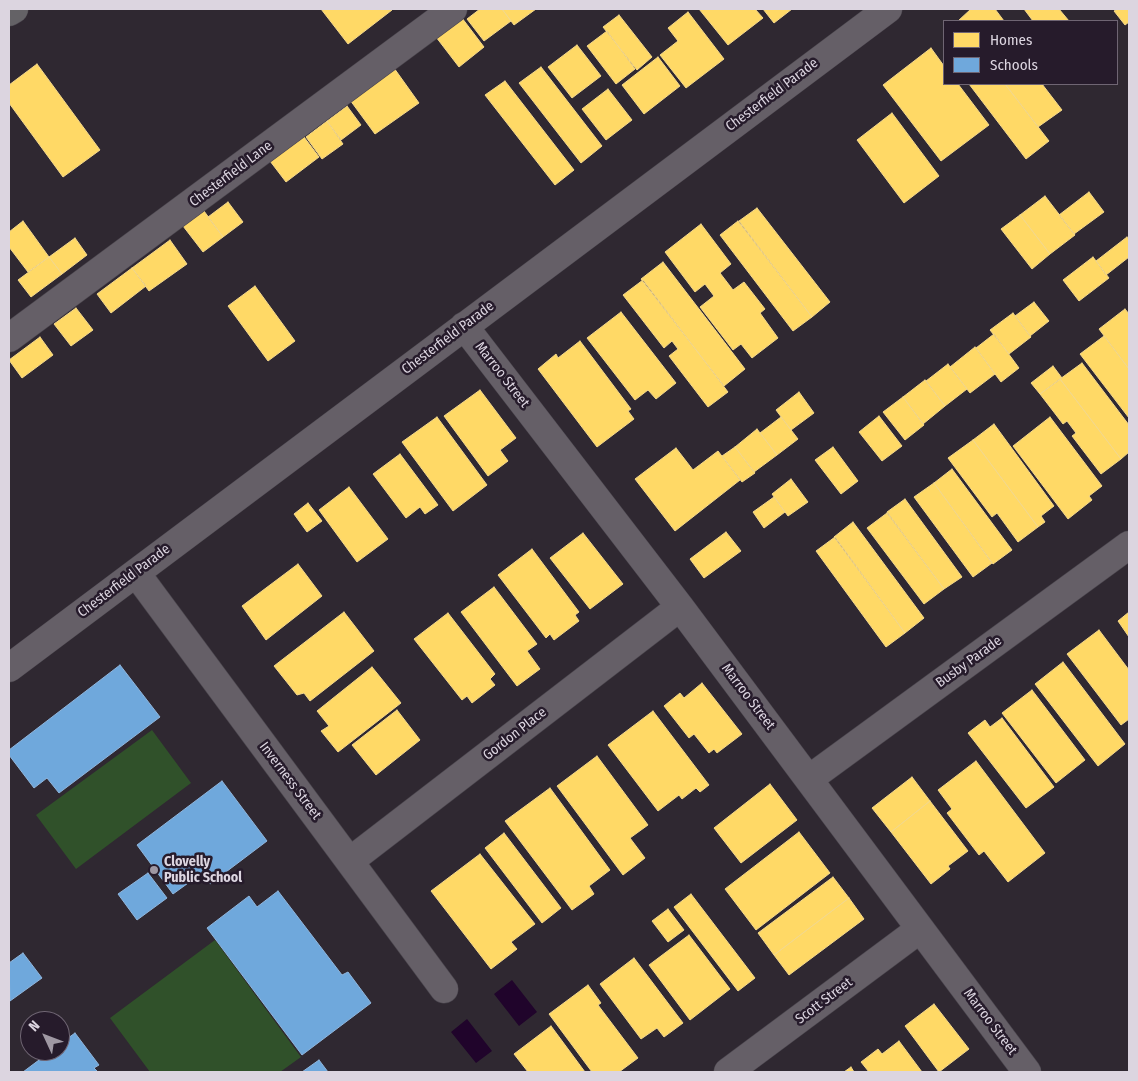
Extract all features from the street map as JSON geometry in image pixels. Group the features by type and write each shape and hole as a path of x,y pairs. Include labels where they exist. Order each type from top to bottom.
{"main road":[{"path":"9,12 14,9"}],"street":[{"name":"Chesterfield Lane","path":"9,338 454,9"},
{"name":"Chesterfield Parade","path":"9,668 888,9"},
{"name":"Marroo Street","path":"464,326 680,607 1027,1072"},
{"name":"Busby Parade","path":"809,779 1129,545"},
{"name":"Inverness Street","path":"136,573 444,989"},
{"name":"Gordon Place","path":"350,862 680,607"},
{"name":"Scott Street","path":"728,1072 920,929"}],"green space":[{"path":"152,730 191,783 76,869 36,815"},
{"path":"215,940 301,1057 280,1072 150,1072 110,1018"}],"shaded area":[{"path":"512,980 537,1012 519,1026 494,994"},
{"path":"467,1019 492,1051 476,1063 451,1032"}],"building: Homes":[{"path":"321,9 391,9 392,10 348,44"},
{"path":"480,9 502,9 511,21 484,41 467,19"},
{"path":"502,9 536,9 514,25"},
{"path":"699,9 755,9 763,18 728,45"},
{"path":"763,9 792,9 774,23"},
{"path":"971,9 995,9 1003,20 959,20"},
{"path":"1024,9 1059,9 1068,20 1032,20"},
{"path":"1129,9 1129,22 1125,25 1114,11"},
{"path":"688,12 724,59 686,88 660,55 678,41 668,28"},
{"path":"619,15 652,57 637,70 603,27"},
{"path":"462,18 484,47 459,67 436,37"},
{"path":"607,31 635,69 616,84 587,46"},
{"path":"577,45 601,76 572,98 548,67"},
{"path":"931,48 943,65 943,85 959,85 989,125 941,161 883,85"},
{"path":"658,57 680,86 644,114 622,85"},
{"path":"37,64 100,150 63,177 9,103 9,85"},
{"path":"541,67 602,146 581,163 519,83"},
{"path":"394,68 419,103 375,134 350,100"},
{"path":"505,81 574,170 555,185 485,95"},
{"path":"970,85 1006,85 1049,141 1026,159"},
{"path":"1006,85 1043,85 1062,110 1038,127"},
{"path":"608,89 632,120 606,140 582,109"},
{"path":"347,106 361,125 341,140 327,121"},
{"path":"892,113 939,176 904,203 857,140"},
{"path":"327,121 343,144 322,159 306,137"},
{"path":"304,137 319,157 286,182 270,161"},
{"path":"1089,192 1104,212 1074,234 1059,215"},
{"path":"1045,196 1075,235 1050,254 1020,215"},
{"path":"228,202 243,222 223,237 208,217"},
{"path":"757,208 830,302 812,317 739,221"},
{"path":"204,211 223,237 203,252 183,226"},
{"path":"1020,215 1050,254 1032,269 1001,229"},
{"path":"23,221 49,257 28,272 9,247 9,232"},
{"path":"738,221 812,317 793,331 720,235"},
{"path":"701,224 731,264 720,273 733,290 744,282 765,309 760,313 778,338 752,358 741,344 733,350 700,307 714,296 705,284 695,292 665,252"},
{"path":"1127,237 1129,240 1129,257 1106,275 1096,261"},
{"path":"75,238 87,255 62,274 49,257"},
{"path":"170,240 187,264 149,291 132,268"},
{"path":"49,257 62,274 31,297 18,280"},
{"path":"1093,257 1109,278 1079,301 1063,280"},
{"path":"663,262 745,369 724,386 641,279"},
{"path":"132,268 146,286 111,313 97,294"},
{"path":"643,280 728,392 708,407 669,356 678,349 672,341 664,348 623,295"},
{"path":"255,286 295,341 268,361 228,306"},
{"path":"1034,302 1049,321 1030,336 1015,316"},
{"path":"76,308 93,330 71,346 54,324"},
{"path":"1125,309 1129,314 1129,369 1099,329"},
{"path":"621,312 676,383 656,399 648,390 635,400 587,338"},
{"path":"1013,313 1031,337 1009,354 990,330"},
{"path":"994,334 1019,368 1001,382 976,348"},
{"path":"1104,336 1129,369 1129,418 1080,354"},
{"path":"40,337 53,355 22,378 9,360"},
{"path":"580,341 631,409 628,411 634,419 597,447 538,369 556,354 558,358"},
{"path":"975,347 995,374 970,393 950,367"},
{"path":"1082,363 1129,425 1129,452 1121,459 1060,379"},
{"path":"948,364 967,389 945,406 926,381"},
{"path":"1053,366 1062,378 1040,394 1031,383"},
{"path":"1060,379 1121,459 1101,474 1072,436 1076,433 1067,421 1063,424 1040,394"},
{"path":"925,380 945,406 923,424 903,397"},
{"path":"480,390 516,438 500,450 508,461 488,476 444,416"},
{"path":"799,392 814,413 791,430 776,410"},
{"path":"903,397 924,425 905,440 883,412"},
{"path":"879,416 902,446 882,461 859,432"},
{"path":"437,417 487,485 453,511 402,442"},
{"path":"781,417 798,439 777,455 760,433"},
{"path":"1050,417 1102,486 1089,496 1092,500 1068,519 1013,446"},
{"path":"994,424 1054,506 1041,516 1045,522 1038,527 973,440"},
{"path":"757,429 777,455 754,472 735,447"},
{"path":"973,440 1038,527 1018,542 997,513 992,517 948,458"},
{"path":"735,447 755,473 742,482 722,456"},
{"path":"833,447 858,481 841,494 815,460"},
{"path":"676,448 693,470 718,451 740,480 675,531 635,479"},
{"path":"400,454 438,505 425,514 420,507 406,518 373,474"},
{"path":"952,469 1012,550 993,564 934,483"},
{"path":"791,479 808,502 788,516 772,494"},
{"path":"934,483 992,563 973,577 914,497"},
{"path":"349,487 388,539 357,562 319,510"},
{"path":"774,497 785,512 764,528 753,512"},
{"path":"905,499 962,577 944,589 887,512"},
{"path":"308,503 322,521 307,532 294,514"},
{"path":"887,513 944,589 924,604 867,528"},
{"path":"853,522 924,618 905,633 834,537"},
{"path":"726,532 741,551 704,578 690,559"},
{"path":"583,533 623,584 590,609 550,558"},
{"path":"835,537 905,633 886,647 816,551"},
{"path":"532,549 579,612 575,615 579,621 554,640 550,634 546,638 498,575"},
{"path":"298,564 322,596 266,640 242,606"},
{"path":"494,587 537,644 527,651 540,669 517,686 461,612"},
{"path":"344,612 374,651 310,701 304,693 297,695 274,666"},
{"path":"1129,612 1129,637 1118,621"},
{"path":"448,613 495,674 490,679 495,685 472,703 467,696 462,700 414,639"},
{"path":"1099,630 1129,670 1129,719 1121,725 1067,654"},
{"path":"1063,662 1125,744 1098,766 1035,684"},
{"path":"372,667 401,703 338,752 321,731 329,726 317,711"},
{"path":"702,683 742,734 717,753 714,749 709,753 694,734 689,738 664,706 680,693 684,698"},
{"path":"1032,690 1085,760 1056,783 1002,713"},
{"path":"397,710 420,740 376,775 352,745"},
{"path":"653,711 709,785 700,792 696,788 682,799 679,795 658,811 608,745"},
{"path":"1002,718 1054,787 1026,808 968,733 985,720 990,727"},
{"path":"597,756 648,825 630,838 645,858 623,875 557,786"},
{"path":"976,761 1045,853 1008,882 984,851 979,855 947,813 952,809 938,790"},
{"path":"912,777 930,801 891,832 872,808"},
{"path":"770,784 797,820 741,863 714,828"},
{"path":"550,788 610,870 589,886 594,894 572,910 505,821"},
{"path":"930,801 968,851 948,866 950,869 931,884 891,832"},
{"path":"799,832 830,873 756,930 725,889"},
{"path":"504,833 561,908 542,923 485,848"},
{"path":"480,854 535,924 511,942 517,949 491,969 431,891"},
{"path":"833,877 849,898 774,955 758,933"},
{"path":"691,894 755,978 738,991 674,907"},
{"path":"849,898 864,919 789,975 774,955"},
{"path":"668,909 684,930 668,942 652,921"},
{"path":"689,935 730,989 690,1020 649,965"},
{"path":"634,958 683,1023 664,1037 657,1028 641,1039 600,984"},
{"path":"588,985 601,1003 598,1005 638,1058 619,1072 592,1072 549,1014"},
{"path":"934,1004 969,1049 939,1072 905,1026"},
{"path":"551,1026 585,1072 528,1072 514,1054"},
{"path":"899,1041 922,1072 869,1072 861,1062 878,1049 882,1054"},
{"path":"851,1067 854,1072 844,1072"}],"building: Schools":[{"path":"120,665 160,717 59,793 47,778 34,788 9,755 9,750"},
{"path":"222,781 267,841 210,884 202,873 173,894 137,845"},
{"path":"148,873 167,898 137,920 118,894"},
{"path":"278,891 342,975 348,972 371,1003 302,1055 207,928 249,896 257,907"},
{"path":"23,953 42,978 10,1001 9,963"},
{"path":"75,1033 99,1065 94,1068 98,1072 23,1072 38,1061 70,1061 70,1037"},
{"path":"319,1060 328,1072 302,1072"}],"place":[{"name":"Clovelly Public School","path":"154,870"}]}
